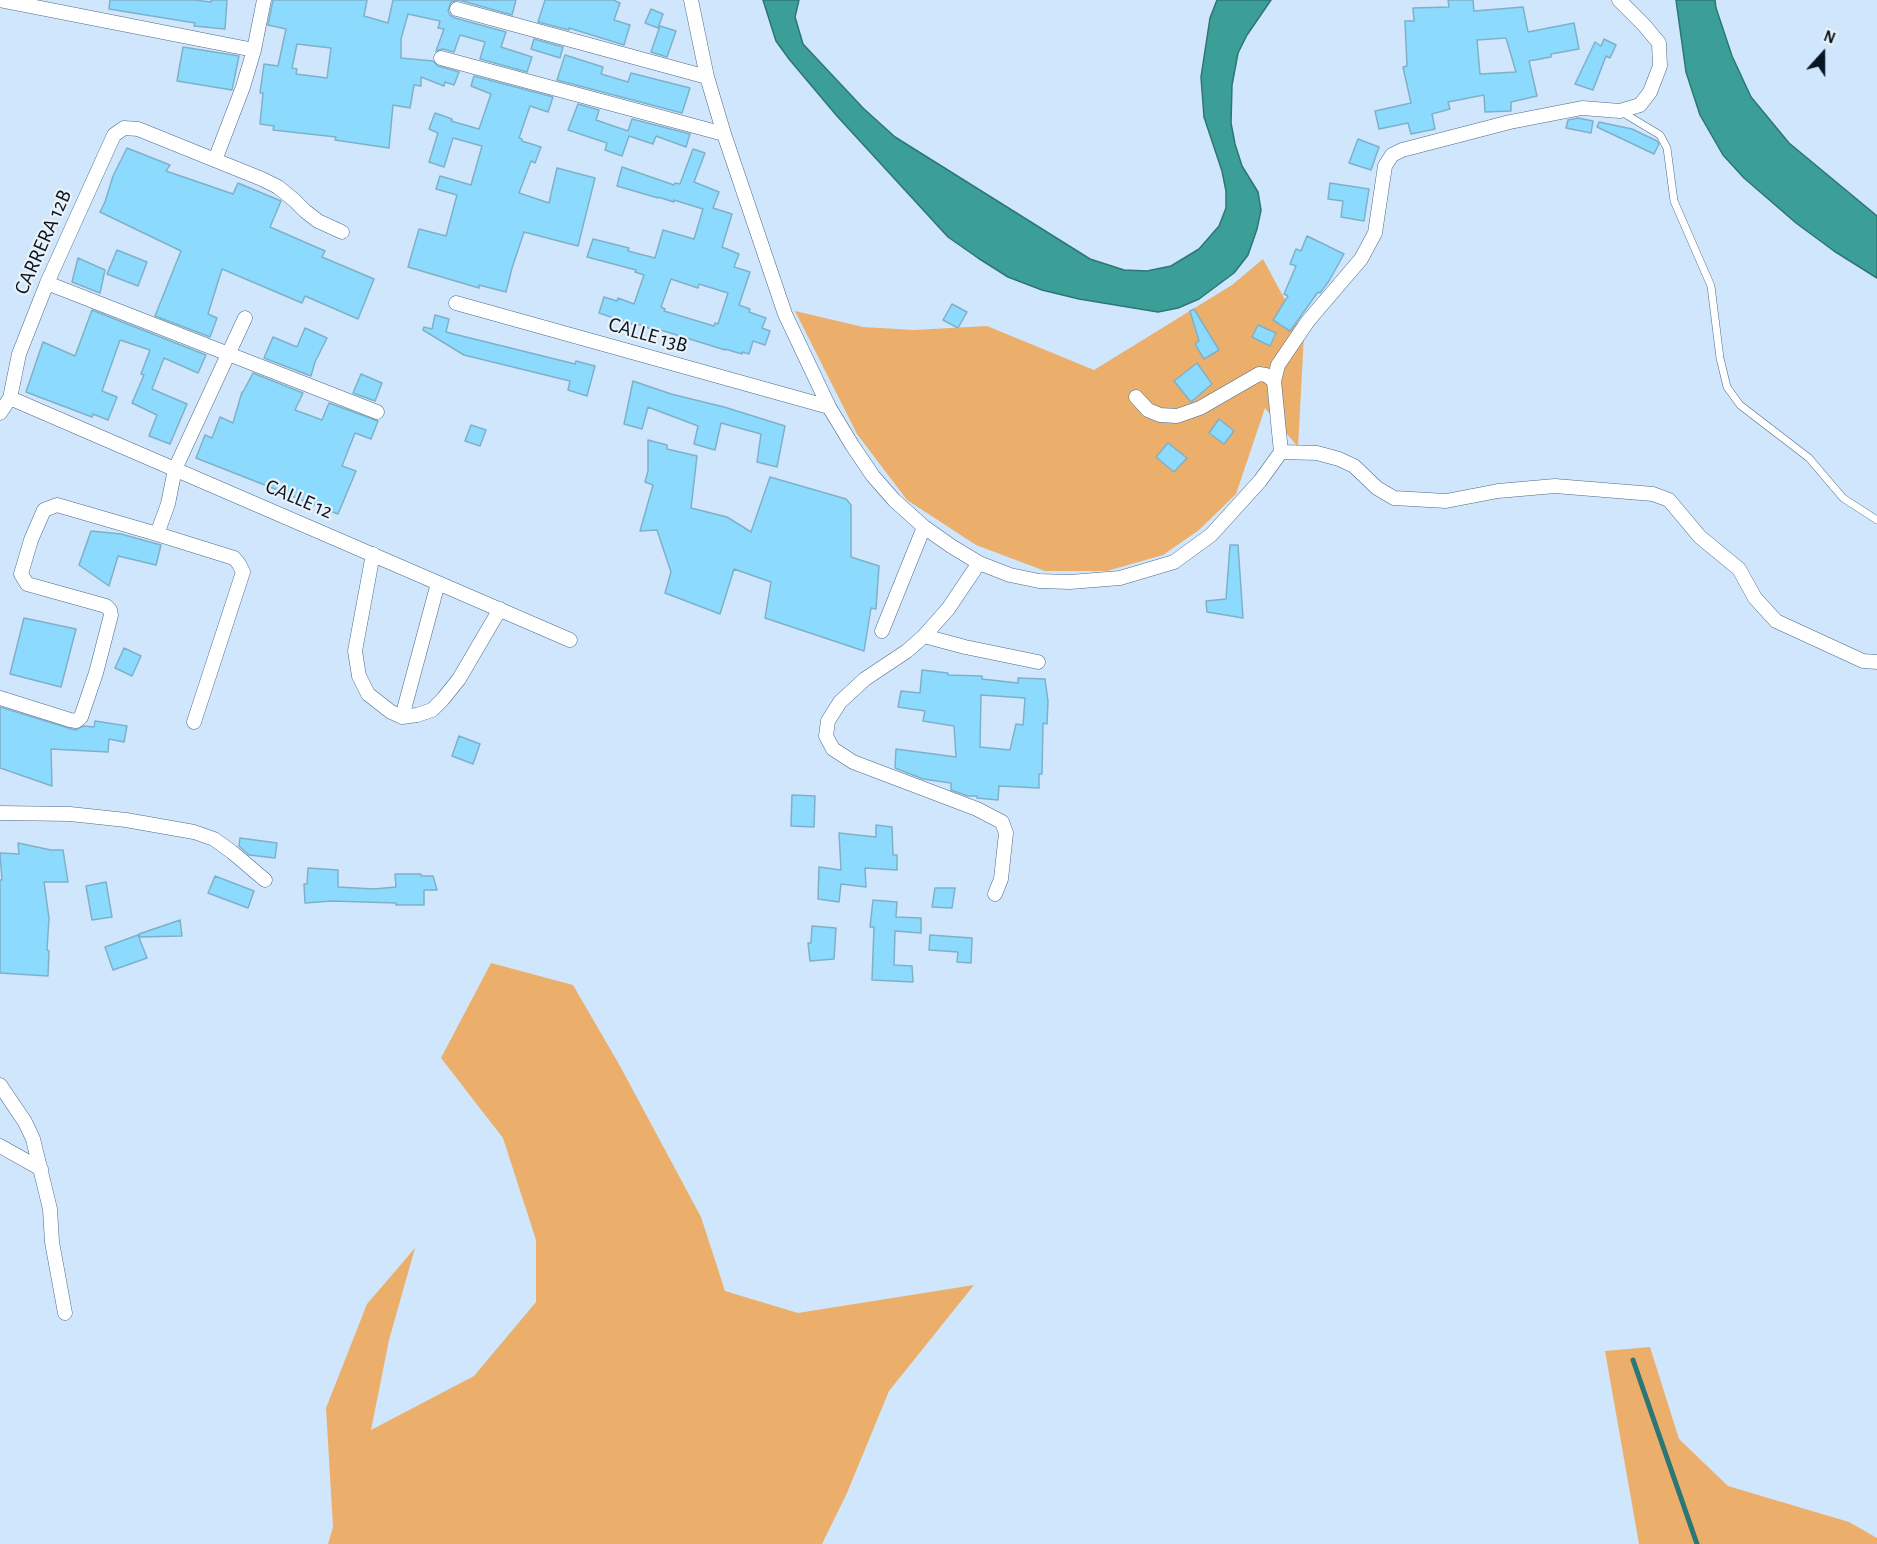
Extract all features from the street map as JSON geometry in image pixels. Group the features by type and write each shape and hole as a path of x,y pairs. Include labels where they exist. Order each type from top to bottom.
{"street":[{"path":"0,0 254,50"},
{"path":"264,0 254,50 215,160 278,187 305,212 342,232"},
{"path":"691,0 707,77 724,134 785,314 829,407 873,476 894,500 924,527 979,563 1010,576 1039,581 1070,582 1120,578 1174,562 1211,535 1260,481 1281,452 1274,381 1278,365 1308,321 1361,259 1375,233 1385,166 1392,155 1402,150 1488,127 1551,114 1582,108 1620,111 1640,105 1650,92 1660,66 1659,43 1618,0"},
{"path":"458,9 707,77"},
{"path":"441,58 724,134"},
{"name":"CARRERA 12B","path":"0,413 10,398 19,354 47,284 114,135 124,128 138,129 215,160"},
{"path":"47,284 377,412"},
{"name":"CALLE 13B","path":"456,303 829,407"},
{"path":"157,534 168,504 175,469 245,318"},
{"path":"1136,397 1148,410 1160,415 1177,416 1200,408 1259,374 1266,375 1274,381"},
{"name":"CALLE 12","path":"10,398 570,640"},
{"path":"1281,452 1317,453 1339,459 1354,466 1377,488 1394,498 1446,501 1498,491 1555,486 1653,494 1669,500 1700,537 1738,570 1755,598 1776,621 1863,661 1877,662"},
{"path":"0,698 76,721 81,717 96,672 111,615 110,610 105,606 27,584 21,573 30,540 44,510 57,505 234,558 239,564 243,572 194,722"},
{"path":"882,631 924,527"},
{"path":"373,554 355,651 359,676 368,694 391,712 402,717 432,710 443,699 459,679 500,609"},
{"path":"979,563 948,609 924,636 907,651 865,679 840,702 828,721 826,736 833,749 853,762 977,809 1002,822 1006,833 1001,879 995,894"},
{"path":"402,717 438,583"},
{"path":"924,636 1038,662"},
{"path":"0,813 70,814 126,820 194,832 214,839 265,880"},
{"path":"0,1086 25,1122 33,1139 50,1209 52,1242 65,1313"},
{"path":"0,1146 41,1169"}],"lane":[{"path":"1620,111 1660,135 1667,148 1674,201 1711,286 1720,358 1727,387 1740,405 1809,458 1843,498 1877,520"}],"shaded area":[{"path":"763,0 799,0 795,17 803,44 863,108 895,137 1090,259 1124,270 1147,271 1171,266 1199,249 1219,226 1226,208 1226,191 1222,171 1204,117 1201,77 1210,18 1217,0 1271,0 1247,35 1238,53 1232,85 1231,123 1235,144 1242,166 1258,192 1261,210 1248,255 1234,273 1199,299 1178,308 1158,312 1079,299 1042,290 1008,277 948,237 837,116 776,41"},
{"path":"1676,0 1715,0 1732,56 1751,97 1789,143 1877,216 1877,278 1834,251 1796,223 1744,178 1723,155 1700,115 1686,72"},
{"path":"1263,259 1304,335 1298,447 1265,408 1236,494 1199,530 1163,555 1107,571 1045,571 976,545 907,500 857,434 795,311 863,327 914,330 987,326 1094,370 1232,285"},
{"path":"491,963 573,985 620,1066 701,1217 725,1291 798,1313 974,1285 889,1391 847,1493 822,1544 328,1544 333,1527 326,1408 367,1304 415,1248 389,1340 371,1430 474,1376 536,1302 536,1240 503,1138 441,1058"},
{"path":"1650,1347 1679,1439 1728,1486 1849,1522 1877,1538 1877,1544 1639,1544 1605,1351"}],"building":[{"path":"110,0 211,2 211,0 227,0 225,29 194,26 195,23 109,9"},
{"path":"273,0 367,0 364,16 388,23 393,0 459,0 451,2 448,11 450,15 506,32 501,47 532,57 527,72 480,59 485,42 460,35 454,52 443,49 436,51 444,29 438,28 440,21 408,14 401,39 401,58 433,61 438,66 459,72 454,85 445,82 444,86 421,77 421,86 414,85 410,108 393,105 389,148 335,140 336,137 273,130 274,126 260,124 263,93 260,93 264,64 278,66 286,29 268,25","holes":["297,44 331,48 327,78 296,74 297,69 292,68"]},
{"path":"459,0 516,0 512,15"},
{"path":"545,0 613,0 620,3 614,20 630,25 624,45 569,28 569,30 538,22"},
{"path":"1448,0 1473,0 1474,11 1523,7 1528,32 1574,23 1579,49 1529,61 1537,96 1511,102 1511,111 1485,112 1484,95 1448,102 1450,109 1432,114 1435,129 1411,134 1408,123 1379,129 1375,111 1411,103 1403,67 1407,66 1405,21 1414,21 1413,8 1449,7","holes":["1506,38 1516,72 1480,74 1477,40"]},
{"path":"651,9 663,14 658,28 645,23"},
{"path":"660,26 676,31 667,57 651,52"},
{"path":"534,39 563,47 560,58 531,49"},
{"path":"1604,39 1616,45 1610,58 1606,56 1593,90 1575,84 1595,42 1601,46"},
{"path":"183,47 239,56 232,90 177,81"},
{"path":"565,55 603,67 601,74 628,82 631,73 690,88 682,113 557,80"},
{"path":"474,76 553,97 548,112 530,106 519,138 541,147 535,163 531,161 519,193 549,203 557,168 595,178 578,246 524,232 506,292 479,285 479,288 408,267 419,229 446,236 457,195 436,189 440,176 471,185 482,146 453,138 444,167 429,162 438,133 429,129 435,113 452,119 451,121 479,129 491,94 471,86"},
{"path":"578,104 599,110 596,120 628,131 632,119 690,134 686,147 656,136 653,144 629,136 622,156 605,150 607,143 568,130"},
{"path":"1578,118 1593,121 1591,133 1566,128 1568,120"},
{"path":"1599,122 1632,129 1659,144 1654,154 1597,127"},
{"path":"1358,139 1379,147 1371,170 1349,163"},
{"path":"127,148 170,165 166,171 233,194 238,183 281,201 270,227 325,251 322,257 374,279 358,319 305,296 302,303 222,269 208,314 217,318 210,337 155,316 181,251 100,212 113,176"},
{"path":"693,149 705,153 694,182 719,192 713,208 732,214 722,247 739,254 734,267 750,272 739,305 750,309 749,312 766,318 762,328 770,331 765,345 753,341 749,354 725,350 599,313 604,297 617,301 618,298 634,304 644,275 635,272 636,270 587,257 593,239 629,248 628,251 655,258 663,230 694,239 703,209 617,186 622,167 674,185 675,183 680,184","holes":["671,279 698,288 699,284 728,293 718,324 715,323 714,326 664,311 665,309 661,307"]},
{"path":"1330,183 1369,189 1364,221 1341,217 1343,201 1328,199"},
{"path":"1307,236 1344,254 1329,281 1320,293 1318,292 1290,331 1273,320 1288,296 1284,294 1296,266 1290,264 1296,249 1301,251"},
{"path":"117,250 147,262 138,286 107,274"},
{"path":"78,258 105,270 100,293 72,282"},
{"path":"952,304 967,312 958,328 943,320"},
{"path":"1194,309 1219,350 1204,359 1195,344 1199,341 1190,311"},
{"path":"92,310 206,355 198,373 164,358 152,389 187,404 170,444 149,436 157,415 132,403 144,375 141,374 150,350 120,340 102,391 117,397 108,420 93,414 92,417 26,392 43,342 75,356"},
{"path":"435,315 449,319 446,332 575,364 576,361 595,366 587,396 568,390 570,381 464,355 423,330 424,327 432,329"},
{"path":"1258,325 1276,333 1270,346 1252,337"},
{"path":"305,328 327,338 311,376 264,358 273,337 297,347"},
{"path":"1197,363 1212,384 1191,402 1174,381"},
{"path":"253,373 303,393 295,410 322,420 329,403 378,421 371,439 355,433 342,466 356,471 338,514 196,458 205,435 212,438 220,417 233,423 242,392"},
{"path":"361,374 382,383 375,401 353,393"},
{"path":"633,381 785,426 777,467 757,462 761,434 721,423 715,450 694,444 698,426 648,407 642,429 624,424"},
{"path":"1219,419 1234,431 1224,444 1209,433"},
{"path":"471,425 486,430 480,446 465,441"},
{"path":"648,440 667,445 667,449 697,456 691,508 727,517 751,532 770,477 846,499 851,505 851,557 879,566 876,609 871,608 864,651 765,618 771,582 734,569 720,614 665,593 671,572 657,530 640,531 653,485 645,482 648,471"},
{"path":"1168,443 1187,458 1174,472 1156,457"},
{"path":"91,531 121,534 161,545 156,565 118,556 109,586 79,565"},
{"path":"1230,545 1238,545 1243,618 1207,612 1206,601 1226,599"},
{"path":"24,618 76,629 61,687 10,674"},
{"path":"124,648 141,656 132,676 115,668"},
{"path":"922,670 948,673 948,675 982,676 982,679 1018,683 1018,678 1045,679 1048,701 1047,724 1043,723 1042,774 1039,774 1039,788 999,786 998,800 977,798 977,796 968,796 951,790 951,783 923,779 895,768 896,749 956,757 954,726 923,721 925,711 898,707 901,691 920,693","holes":["981,695 1025,698 1023,725 1016,724 1010,750 980,747"]},
{"path":"0,707 75,730 84,726 94,727 95,721 127,726 124,742 109,739 108,752 51,749 52,786 0,768"},
{"path":"459,736 480,744 473,764 452,756"},
{"path":"792,795 815,796 814,827 791,826"},
{"path":"876,825 892,827 893,855 897,855 897,870 865,868 866,887 841,884 839,902 818,899 819,867 841,870 839,833 876,837"},
{"path":"240,838 277,843 275,858 249,855 239,846"},
{"path":"18,843 51,850 63,850 68,882 44,882 49,918 48,976 0,973 0,880 2,880 0,853 19,854"},
{"path":"308,868 338,870 338,887 374,889 396,887 395,874 421,874 421,876 433,876 437,890 424,890 424,905 332,901 305,903 304,884 307,884"},
{"path":"215,876 254,891 248,908 208,893"},
{"path":"106,882 112,917 92,920 86,886"},
{"path":"935,888 955,888 952,908 932,907"},
{"path":"873,900 897,902 896,917 921,918 921,933 895,931 894,965 912,966 913,982 872,980 874,927 870,927"},
{"path":"180,920 182,936 140,937 139,934"},
{"path":"812,926 836,928 834,959 810,961 808,943 811,943"},
{"path":"138,935 147,958 113,970 105,947"},
{"path":"930,935 972,938 971,963 957,962 958,952 929,950"}],"waterway":[{"path":"1633,1360 1697,1544"}]}
